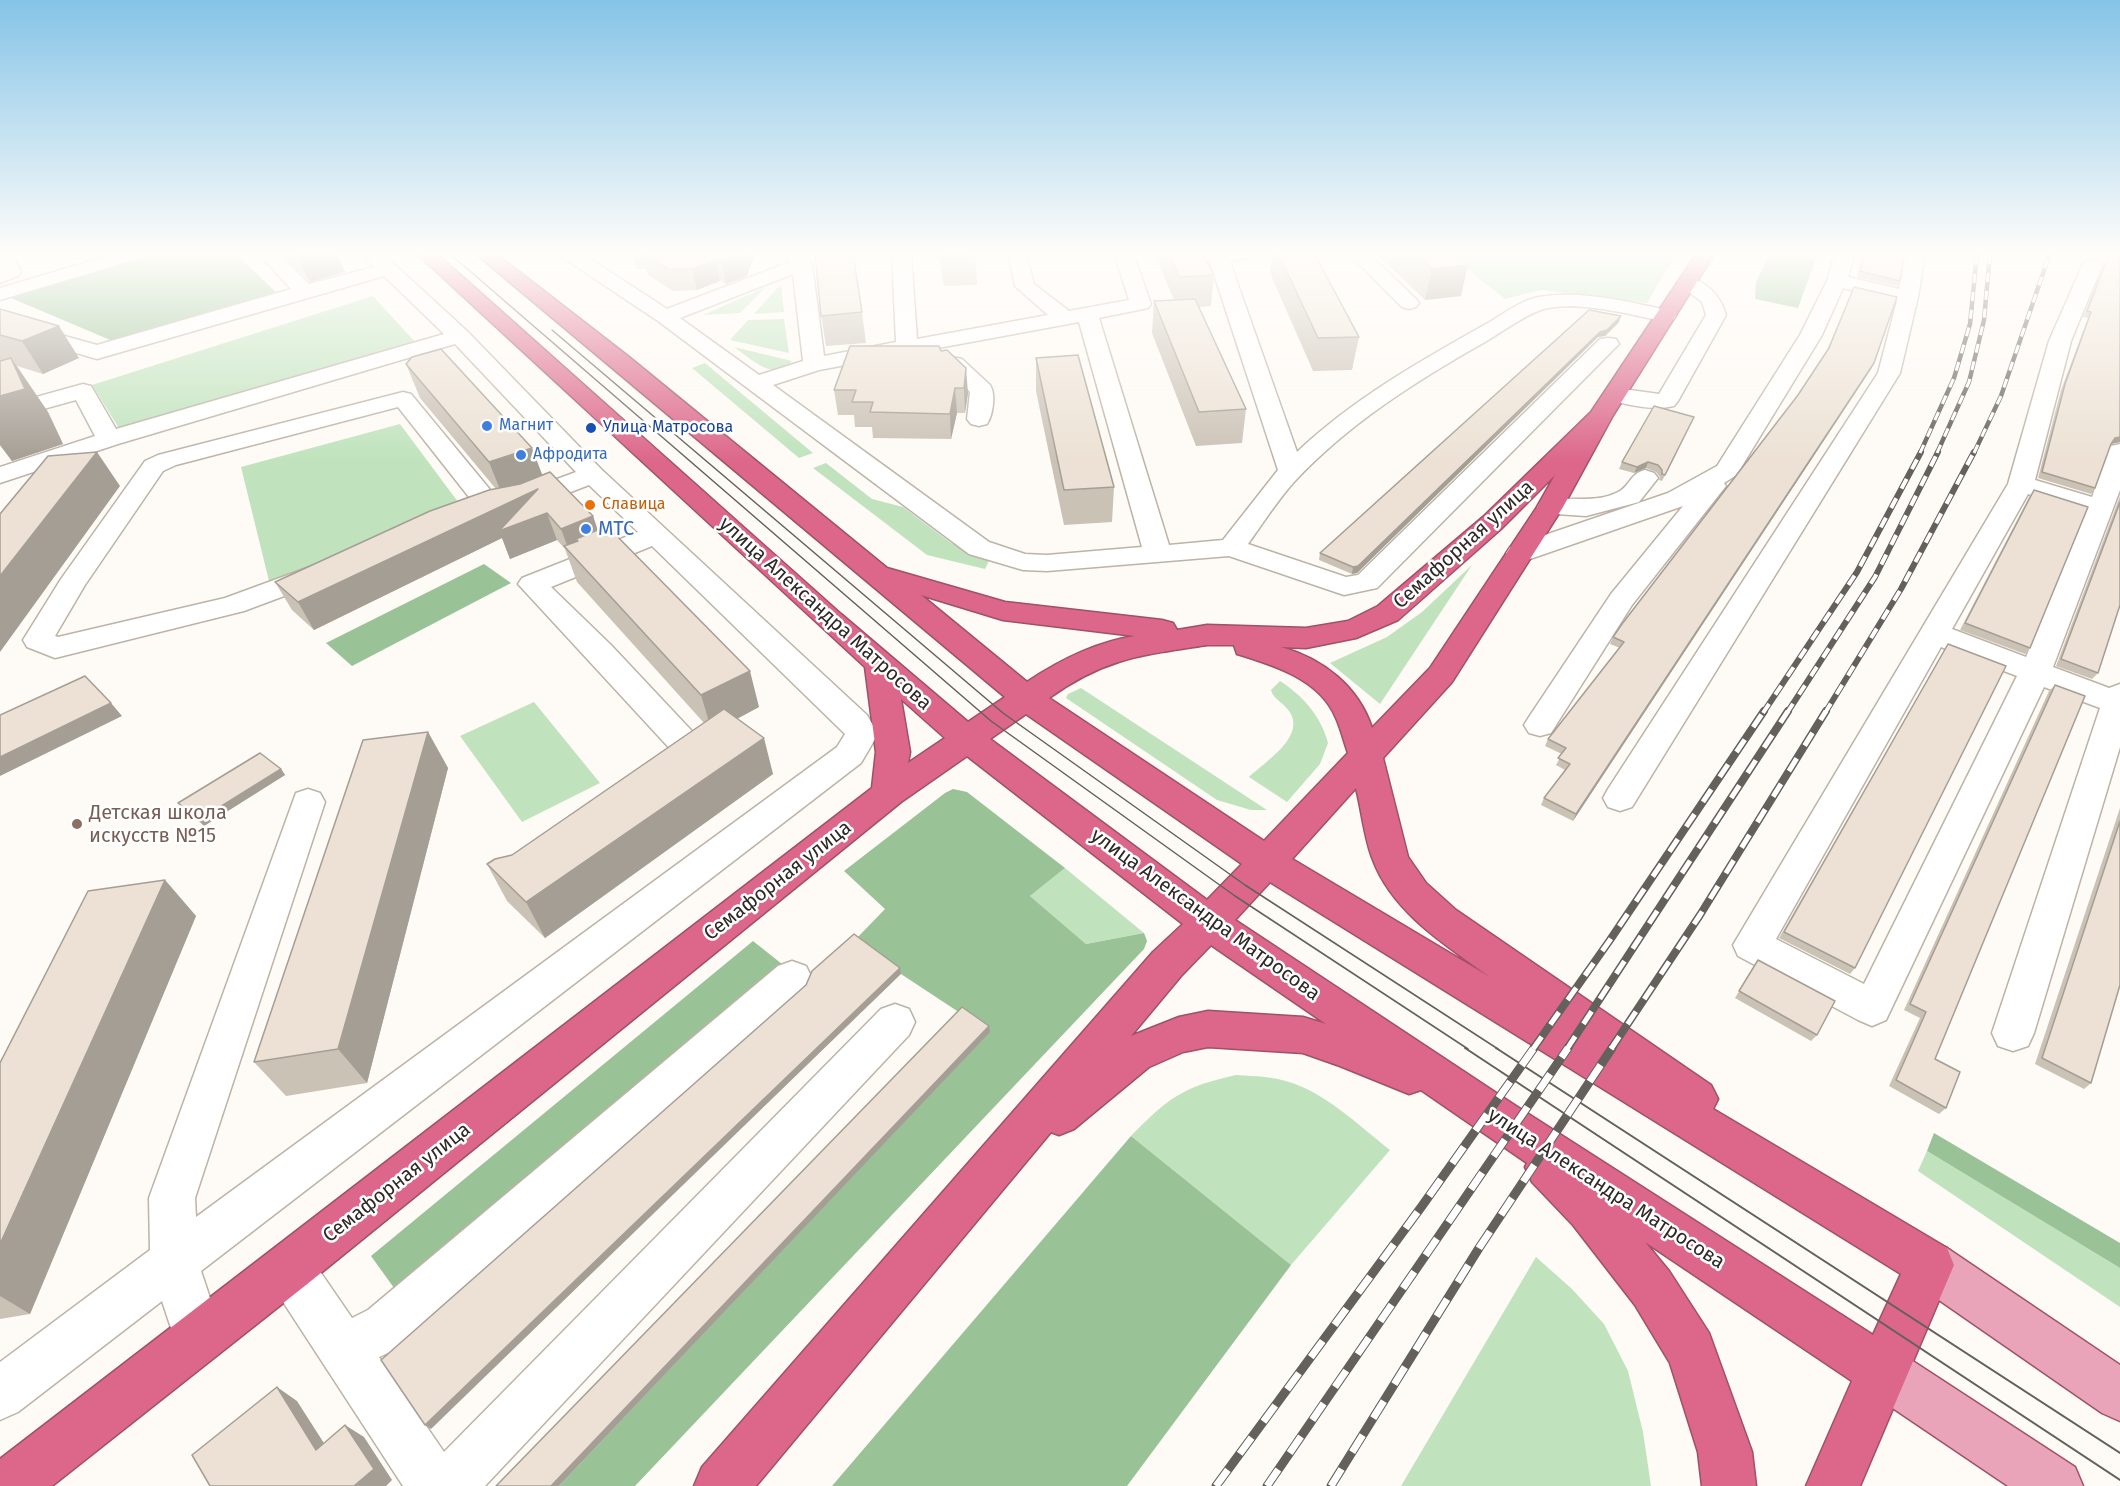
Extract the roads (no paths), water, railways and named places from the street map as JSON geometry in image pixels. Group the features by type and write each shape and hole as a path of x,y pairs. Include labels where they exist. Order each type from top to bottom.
{"highway":[{"name":"улица Александра Матросова","path":"502,322 967,740 1208,922 1501,1120 1884,1372"},
{"path":"571,322 1026,698 1267,862 1930,1265 1906,1315 1884,1372 1833,1486"},
{"name":"Семафорная улица","path":"721,1486 1167,964 1235,897 1441,675 1550,507 1608,406 1662,322"},
{"name":"Семафорная улица","path":"9,1486 198,1337 289,1269 889,793 1026,698 1066,671 1100,656 1129,647 1207,635 1306,638 1356,629 1388,613 1492,523 1608,406"},
{"path":"871,570 1003,612 1207,635 1284,658 1315,674 1332,688 1351,713 1366,756 1391,860 1413,894 1443,921 1700,1102 1845,1213"},
{"path":"880,664 893,752 889,772 889,793"},
{"path":"997,1165 1134,1054 1179,1035 1208,1029 1303,1035 1349,1050 1406,1074 1501,1120 1589,1209 1652,1288 1691,1351 1725,1452 1729,1486"}],"main road":[{"path":"1930,1265 2120,1395"},
{"name":"улица Александра Матросова","path":"1884,1372 2056,1486"}],"street":[{"path":"0,324 97,352 198,322"},
{"path":"0,1394 849,755 862,734 856,723 593,475 444,322"},
{"path":"672,322 979,548 1023,562 1047,563 1231,548 1344,586 1367,582 1608,344"},
{"path":"807,322 814,364"},
{"path":"905,322 907,346"},
{"path":"755,384 814,364 1040,322"},
{"path":"1078,322 1158,554"},
{"path":"1241,322 1291,470"},
{"path":"1231,548 1291,470 1366,417 1428,366 1504,322"},
{"path":"1608,406 1666,401 1712,322"},
{"path":"1540,725 1621,600 1726,471 1817,322"},
{"path":"1620,798 1888,372 1901,322"},
{"path":"2068,322 2060,341 2021,484 1752,945 1872,1008 2035,672 2117,470"},
{"path":"0,475 109,439 459,336"},
{"path":"403,351 412,384 492,509"},
{"path":"883,351 954,364 982,390 979,419"},
{"path":"412,384 154,466 71,585 39,640 55,648 234,605 492,509 520,503 593,475"},
{"path":"0,414 83,391 109,439"},
{"path":"1520,553 1677,499 1726,471"},
{"path":"1550,507 1586,507 1630,496 1645,478"},
{"path":"2021,484 2101,508"},
{"path":"647,786 693,753 600,652 532,584 656,535"},
{"path":"1934,633 2035,672 2119,699 2013,1033"},
{"path":"198,1337 174,1262 172,1198 308,802"},
{"path":"344,1348 386,1328 792,978"},
{"path":"448,1486 895,1022"},
{"path":"289,1269 435,1486"}],"tram line":[{"path":"529,322 991,721 1235,896 1468,1049"},
{"path":"552,330 1003,713 1245,885 1498,1049"},
{"path":"1465,1048 2120,1480"},
{"path":"1496,1048 2120,1453"}],"railway":[{"path":"1920,453 1954,378 1970,322"},
{"path":"1937,453 1969,382 1983,322"},
{"path":"1974,453 2001,396 2026,322"},
{"path":"1763,713 1857,572 1921,452"},
{"path":"1787,713 1875,577 1938,452"},
{"path":"1825,713 1901,589 1974,452"},
{"path":"1533,1049 1610,940 1764,711"},
{"path":"1567,1049 1788,711"},
{"path":"1611,1049 1700,915 1826,711"},
{"path":"1216,1486 1422,1206 1534,1048"},
{"path":"1267,1486 1568,1048"},
{"path":"1331,1486 1479,1248 1612,1048"}],"place":[{"name":"Магнит","path":"487,426"},
{"name":"Улица Матросова","path":"591,428"},
{"name":"Афродита","path":"521,455"},
{"name":"Славица","path":"590,505"},
{"name":"МТС","path":"586,529"},
{"name":"Детская школа искусств №15","path":"77,824"}]}
